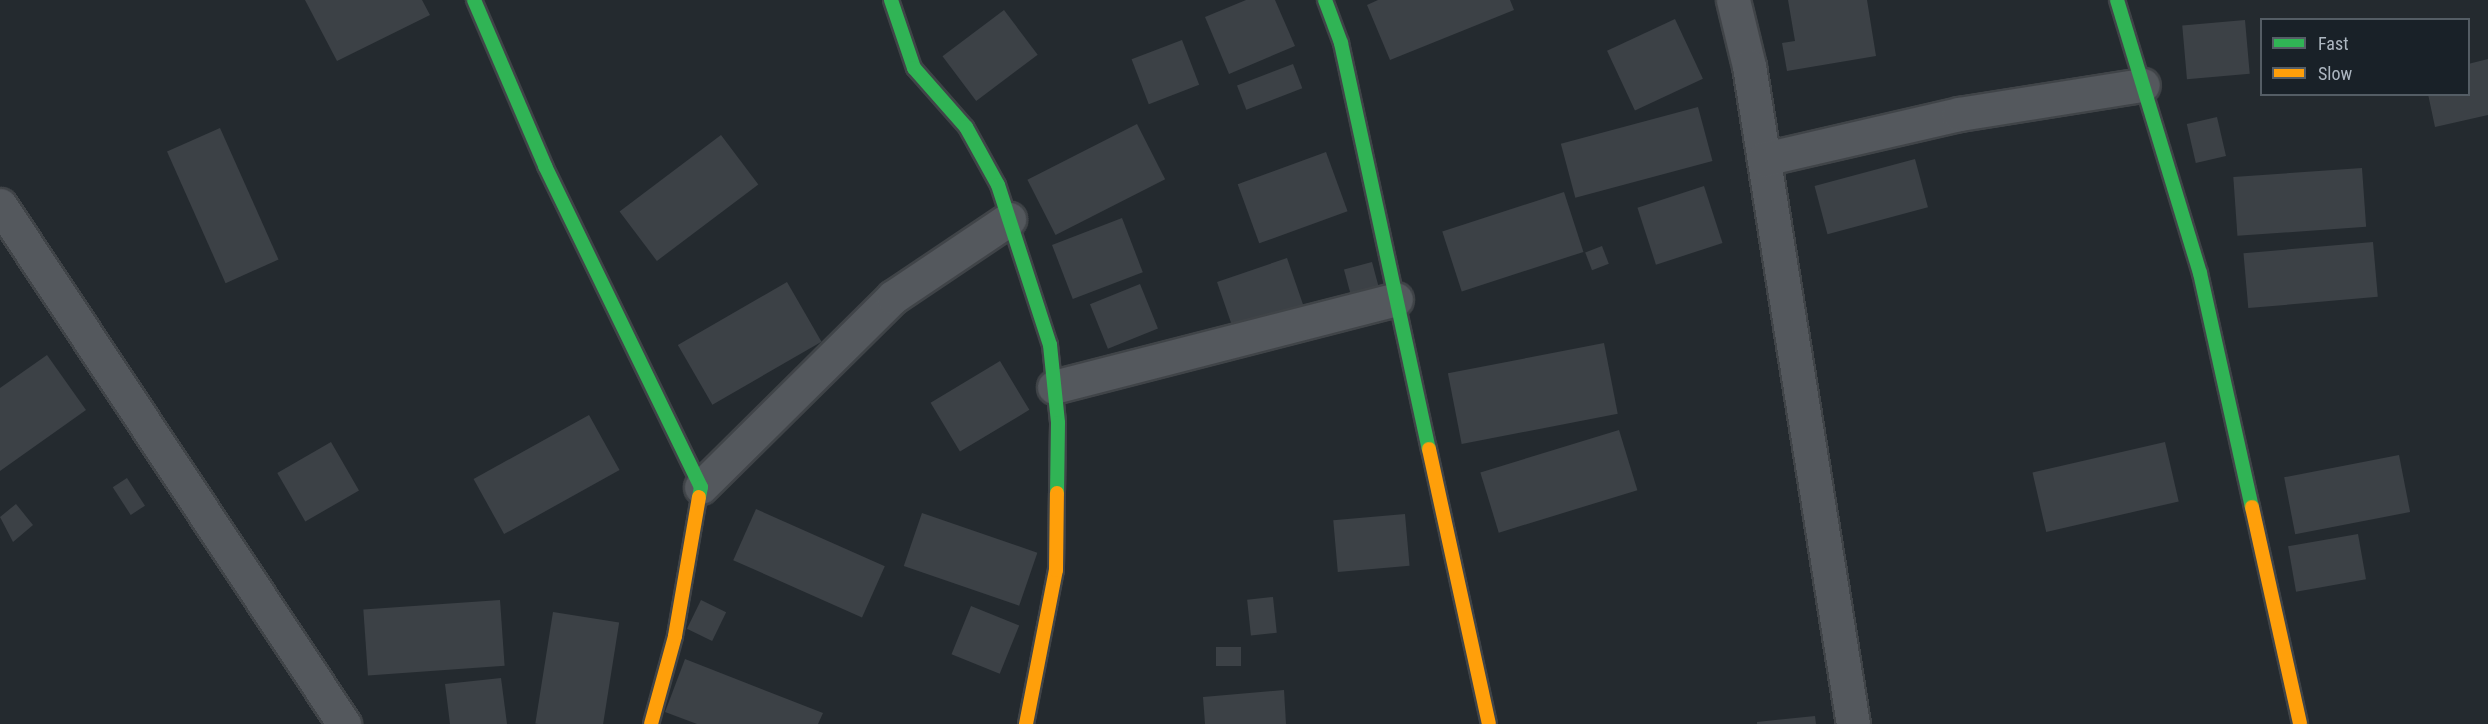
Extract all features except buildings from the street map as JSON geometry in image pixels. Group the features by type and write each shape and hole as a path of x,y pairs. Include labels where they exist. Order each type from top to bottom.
{"street":[{"path":"474,0 545,166 701,487"},
{"path":"891,0 914,68 966,127 998,184 1050,345 1054,387 1056,570 1026,724"},
{"path":"1325,0 1341,43 1489,724"},
{"path":"1732,0 1764,159 1853,724"},
{"path":"2116,0 2200,273 2300,724"},
{"path":"1764,159 1959,114 2143,85"},
{"path":"0,205 344,724"},
{"path":"651,724 675,636 701,487 893,297 1009,219"},
{"path":"1054,387 1396,299"}],"traffic: fast":[{"path":"474,0 545,166 701,487 699,497"},
{"path":"891,0 914,68 966,127 998,185 1050,345 1058,423 1057,493"},
{"path":"1325,0 1341,43 1429,449"},
{"path":"2117,0 2200,273 2252,507"}],"traffic: slow":[{"path":"1429,449 1489,724"},
{"path":"1026,724 1056,570 1057,493"},
{"path":"651,724 675,636 699,497"},
{"path":"2252,507 2300,724"}]}
